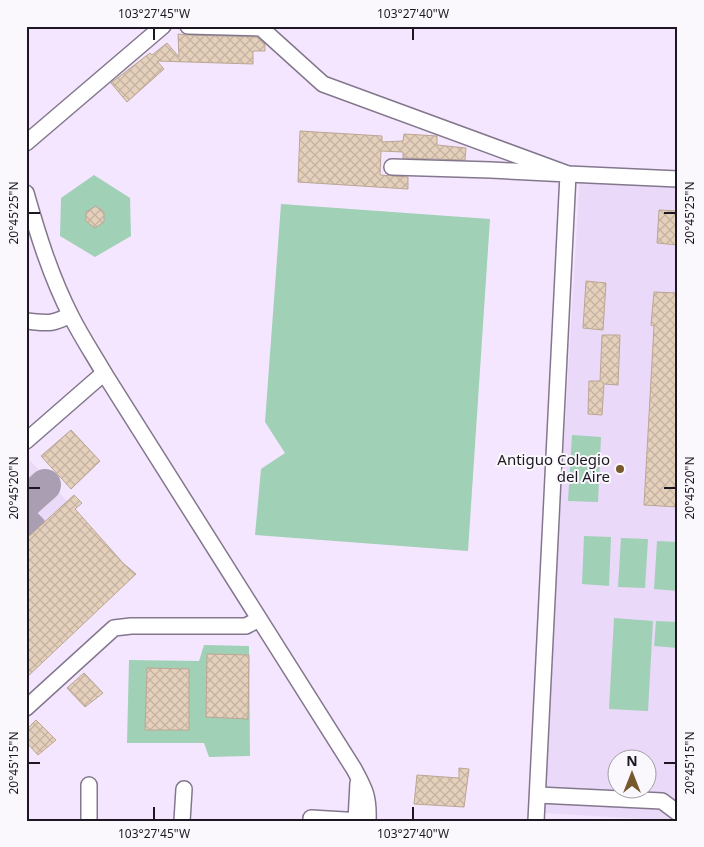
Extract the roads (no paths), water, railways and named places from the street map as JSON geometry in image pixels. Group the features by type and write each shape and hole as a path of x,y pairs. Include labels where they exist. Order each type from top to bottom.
{"lane":[{"path":"26,143 162,26"},
{"path":"188,26 261,28 323,84 568,174"},
{"path":"491,170 494,147"},
{"path":"392,167 678,179"},
{"path":"536,821 568,174"},
{"path":"26,193 36,230 70,314 104,373 358,776 365,788 368,821"},
{"path":"26,321 52,323 70,314"},
{"path":"26,441 104,373"},
{"path":"26,708 114,628 131,626 246,626 260,619"},
{"path":"356,821 358,776"},
{"path":"89,785 89,821"},
{"path":"182,821 184,789"},
{"path":"538,795 662,801 678,813"},
{"path":"311,821 312,818 362,821"}],"place":[{"name":"Antiguo Colegio del Aire","path":"620,469"}]}
